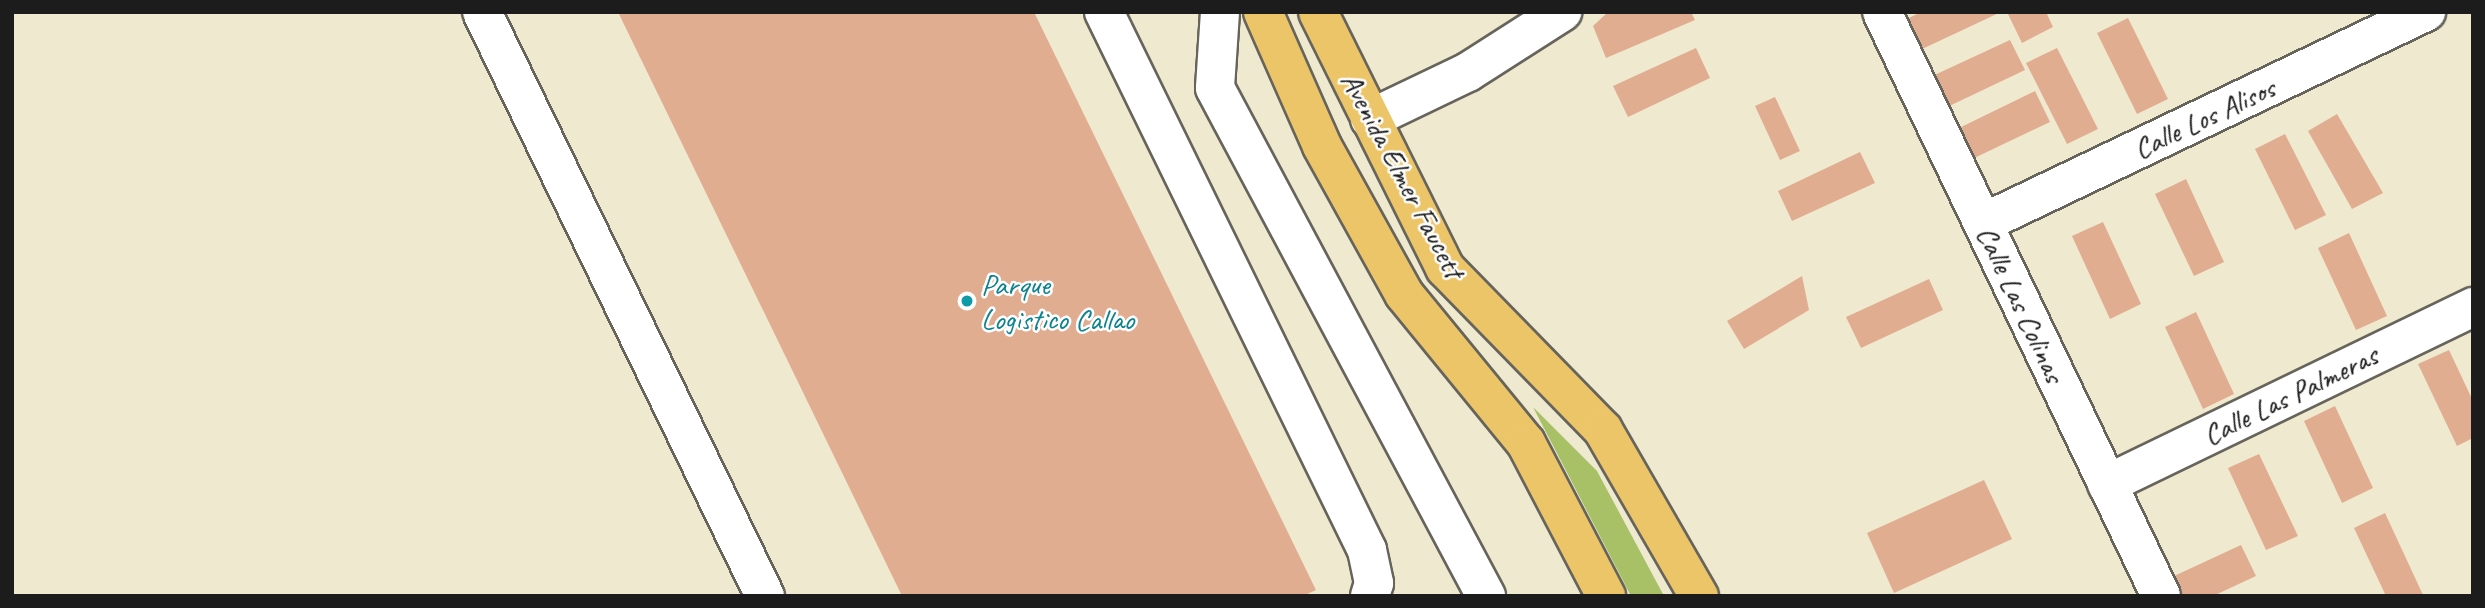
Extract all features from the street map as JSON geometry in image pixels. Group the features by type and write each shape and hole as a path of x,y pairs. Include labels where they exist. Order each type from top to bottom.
{"highway":[{"name":"Avenida Elmer Faucett","path":"1263,12 1322,146 1404,294 1526,443 1606,596"},
{"name":"Avenida Elmer Faucett","path":"1318,12 1445,268 1604,429 1699,596"}],"street":[{"path":"482,12 765,596"},
{"path":"1104,12 1367,550 1374,583 1370,596"},
{"path":"1220,12 1214,88 1486,596"},
{"path":"1370,119 1468,72 1562,12"},
{"name":"Calle Las Colinas","path":"1882,12 2161,596"},
{"name":"Calle Los Alisos","path":"1983,223 2401,18"},
{"name":"Calle Las Palmeras","path":"2107,484 2473,307"}],"green space":[{"path":"1533,407 1597,471 1664,596 1631,596"}],"building":[{"name":"Parque Logistico Callao","path":"618,12 1034,12 1316,590 1303,596 902,596"},
{"path":"1608,12 1691,12 1695,20 1606,58 1593,26"},
{"path":"1921,12 2001,12 1920,50 1905,20"},
{"path":"2007,12 2046,12 2053,27 2022,43"},
{"path":"2128,18 2168,99 2137,114 2097,33"},
{"path":"2010,40 2025,70 1943,109 1928,78"},
{"path":"1696,48 1710,78 1628,117 1613,86"},
{"path":"2057,48 2098,129 2067,144 2026,63"},
{"path":"2035,91 2050,122 1968,161 1953,131"},
{"path":"1775,97 1800,151 1780,160 1755,106"},
{"path":"2337,114 2383,193 2352,209 2308,131"},
{"path":"2285,134 2326,215 2295,230 2255,149"},
{"path":"1860,152 1875,183 1792,221 1778,191"},
{"path":"2186,179 2224,262 2194,276 2155,194"},
{"path":"2103,222 2141,304 2110,319 2072,236"},
{"path":"2349,233 2387,316 2356,330 2318,248"},
{"path":"1802,276 1809,310 1744,349 1727,321"},
{"path":"1929,279 1943,310 1861,348 1846,317"},
{"path":"2196,312 2234,394 2203,409 2165,327"},
{"path":"2449,350 2473,401 2473,438 2457,446 2418,364"},
{"path":"2335,406 2373,488 2342,503 2304,421"},
{"path":"2259,454 2298,536 2266,550 2228,468"},
{"path":"1984,480 2012,539 1894,593 1867,533"},
{"path":"2385,513 2422,596 2386,596 2354,528"},
{"path":"2241,545 2256,576 2213,596 2165,596 2159,583"}],"place":[{"name":"Parque Logistico Callao","path":"967,301"}]}
